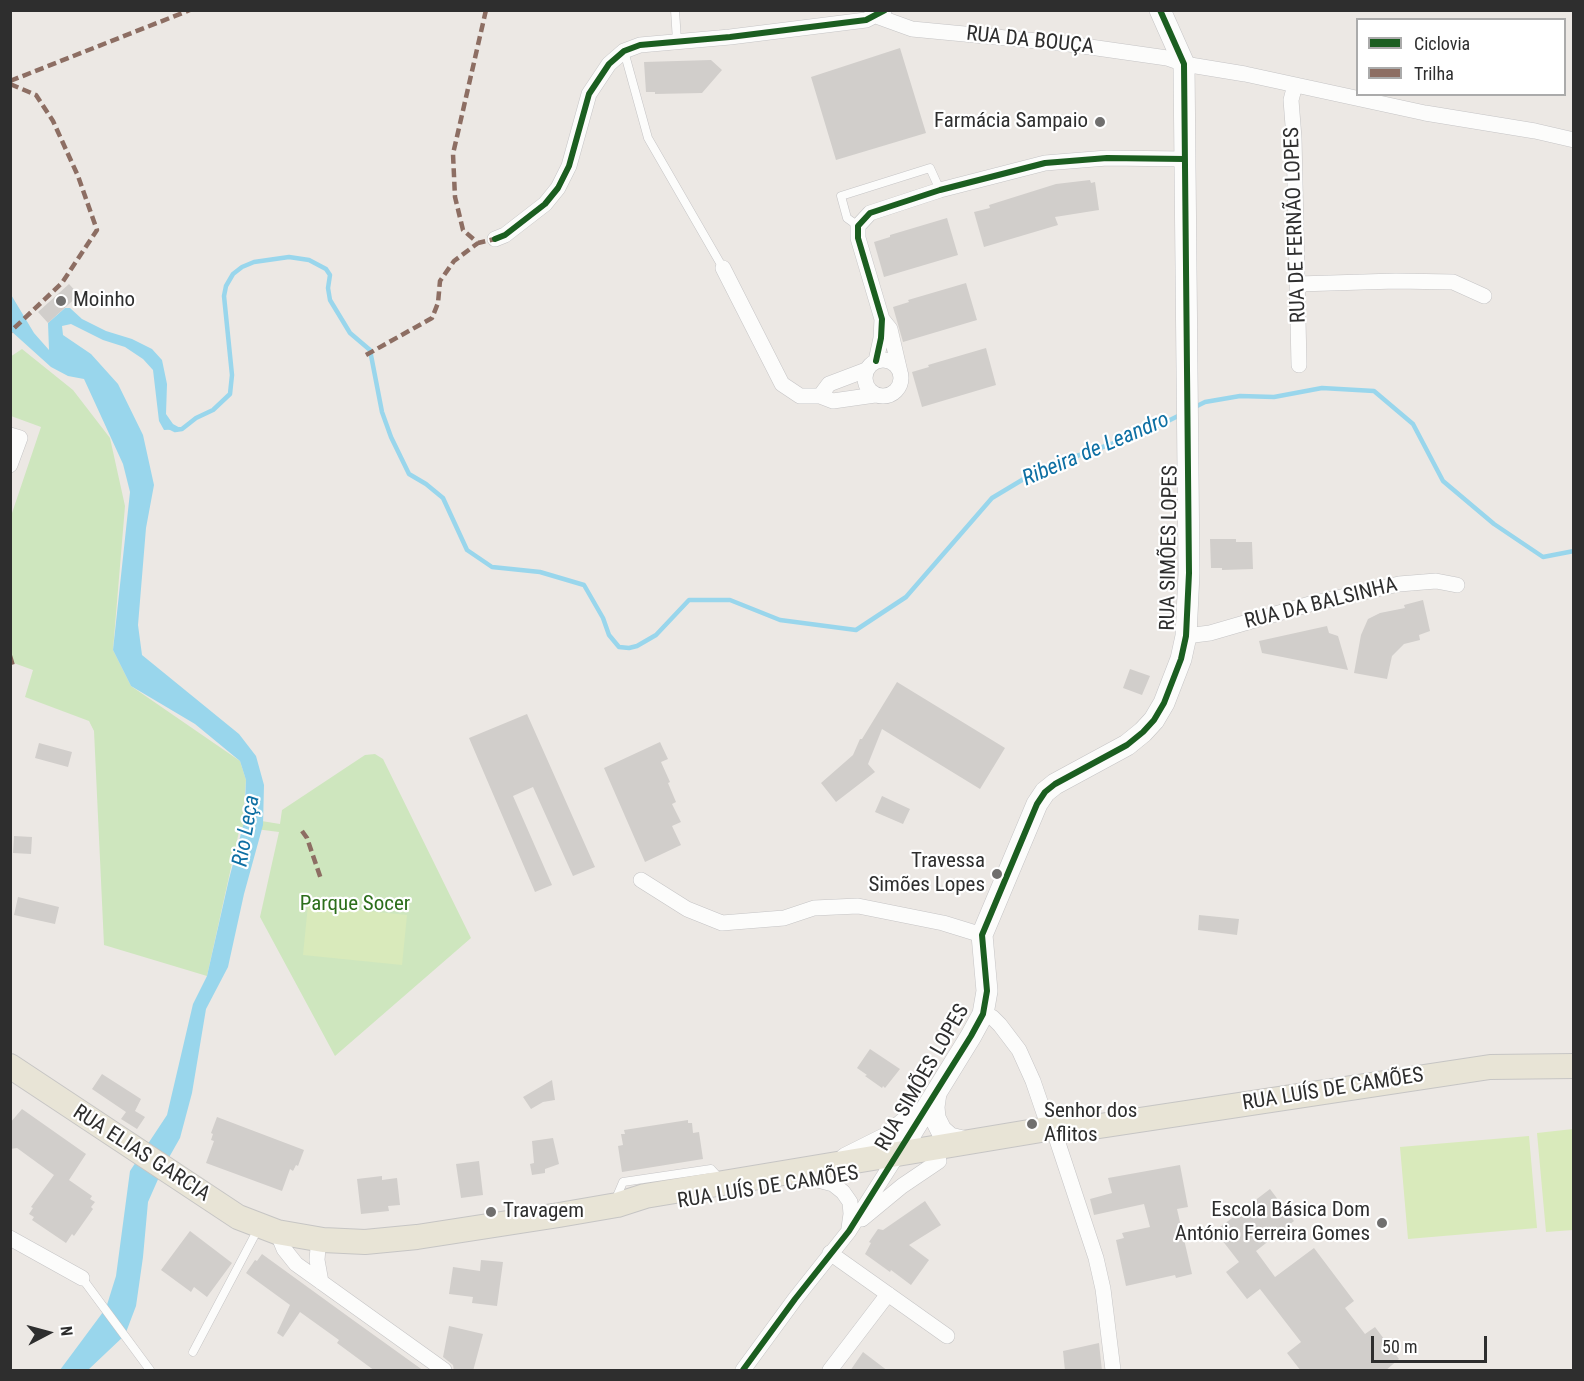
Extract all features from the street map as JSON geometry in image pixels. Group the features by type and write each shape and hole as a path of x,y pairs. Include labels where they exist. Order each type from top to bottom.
{"main road":[{"name":"RUA LUÍS DE CAMÕES","path":"615,1205 646,1207 824,1172 898,1161 1077,1124 1093,1127 1490,1066 1574,1066"},
{"name":"RUA ELIAS GARCIA","path":"14,1075 111,1134 238,1217 268,1228 313,1239"},
{"name":"RUA LUÍS DE CAMÕES","path":"898,1161 966,1142 1051,1129"},
{"name":"RUA LUÍS DE CAMÕES","path":"313,1239 365,1242 417,1237 615,1205 645,1196 723,1182 824,1172"}],"street":[{"name":"RUA SIMÕES LOPES","path":"743,1371 830,1253 849,1231 898,1161 983,1014 987,991 982,935 1033,814 1045,792 1068,777 1127,746 1143,732 1154,720 1164,703 1181,659 1186,636 1189,573 1184,64 1160,10"},
{"path":"495,239 505,235 545,204 558,188 569,166 589,94 609,64 624,51 640,45 866,20 880,13"},
{"name":"RUA DA BOUÇA","path":"880,13 912,29 1069,44 1167,58 1184,64 1425,113 1535,131 1574,140"},
{"name":"RUA DE FERNÃO LOPES","path":"1295,85 1291,100 1294,138 1299,365"},
{"path":"875,395 870,392 864,382 881,338 882,319 858,238 858,226 870,213 940,190 1045,163 1107,158 1184,159"},
{"path":"723,268 782,384 800,396 820,396 833,401 892,394 900,384 900,372 890,329 882,319"},
{"path":"1298,284 1453,282 1484,296"},
{"path":"820,396 829,384 871,365 888,360 900,372"},
{"path":"10,435 20,438 10,465"},
{"name":"RUA DA BALSINHA","path":"1186,636 1210,633 1310,604 1388,586 1436,581 1457,585"},
{"path":"641,880 687,909 722,923 784,918 814,908 858,906 943,923 982,935"},
{"path":"983,1014 992,1017 1019,1050 1051,1129 1096,1258 1103,1288 1113,1371"},
{"name":"RUA SIMÕES LOPES","path":"936,1092 935,1118 941,1130 950,1138 966,1142"},
{"name":"RUA SIMÕES LOPES","path":"824,1172 886,1138 908,1122 936,1092"},
{"name":"RUA SIMÕES LOPES","path":"646,1207 706,1192 1036,1138 1051,1129"},
{"name":"RUA SIMÕES LOPES","path":"849,1231 892,1194 898,1161"},
{"path":"824,1172 850,1203 849,1231"},
{"path":"268,1228 296,1264 444,1371"},
{"path":"10,1238 82,1278"},
{"path":"313,1239 318,1248 317,1260 321,1282"},
{"path":"830,1253 947,1336"},
{"path":"830,1371 888,1294"}],"lane":[{"path":"675,10 677,41"},
{"path":"624,51 648,138 723,268"},
{"path":"858,226 847,218 841,196 930,168 940,190"},
{"path":"193,1352 268,1228"},
{"path":"82,1278 150,1371"}],"green space":[{"name":"Parque Socer","path":"22,349 73,390 110,438 125,506 113,650 131,686 240,761 246,780 243,818 280,824 282,810 365,755 375,754 383,759 471,938 335,1056 260,917 279,832 240,827 207,976 104,945 94,731 89,721 25,697 33,670 11,662 11,516 41,427 11,416 10,357"},
{"path":"308,905 407,915 402,965 303,955"},
{"path":"1573,1129 1573,1230 1546,1232 1537,1133"},
{"path":"1529,1136 1537,1228 1408,1239 1400,1147"}],"water":[{"name":"Rio Leça","path":"10,293 34,333 49,350 48,323 65,308 70,308 82,319 106,331 132,339 152,349 162,360 167,384 166,414 173,424 182,429 164,430 159,421 153,370 143,359 125,347 103,340 71,324 62,326 63,335 91,354 118,384 143,435 154,485 146,528 138,625 142,655 239,734 256,756 264,785 263,825 244,894 228,967 206,1009 192,1093 180,1138 148,1202 136,1306 125,1335 88,1370 60,1370 106,1308 116,1276 130,1171 167,1115 193,1004 207,976 244,822 246,780 240,761 195,724 131,686 113,650 130,492 123,464 84,379 68,376 51,367 11,331"}],"building":[{"path":"900,48 926,133 836,160 811,77"},
{"path":"711,60 722,70 702,93 655,94 655,92 646,92 644,62"},
{"path":"1090,180 1091,183 1095,182 1099,210 1055,217 1058,225 984,247 974,212 1056,184"},
{"path":"947,218 958,255 884,277 874,242"},
{"path":"966,283 977,320 903,342 893,307 909,302 908,300"},
{"name":"Moinho","path":"69,284 79,295 48,323 38,312"},
{"path":"986,348 996,385 922,407 912,372"},
{"path":"1210,539 1236,539 1236,542 1252,542 1253,569 1211,568"},
{"path":"1423,600 1430,631 1419,635 1420,640 1404,644 1392,656 1387,679 1354,673 1361,635 1368,619"},
{"path":"1327,626 1329,633 1338,636 1348,670 1262,653 1259,641"},
{"path":"1130,669 1150,676 1142,695 1123,688"},
{"path":"897,682 1005,748 980,789 882,729 868,764 875,772 836,802 821,783 853,755 860,739"},
{"path":"527,714 595,867 573,876 533,787 513,796 552,885 535,892 469,738"},
{"path":"660,742 668,759 661,762 676,802 672,804 681,822 672,826 681,845 645,862 604,768"},
{"path":"39,743 72,752 68,767 35,758"},
{"path":"882,796 910,809 903,824 875,812"},
{"path":"14,836 32,837 31,854 13,853"},
{"path":"18,897 59,907 55,924 14,915"},
{"path":"1199,915 1239,919 1237,935 1198,930"},
{"path":"870,1049 900,1069 885,1088 865,1076 867,1075 857,1068"},
{"path":"102,1074 141,1099 135,1111 145,1117 137,1129 121,1119 126,1112 92,1089"},
{"path":"552,1080 555,1100 543,1102 531,1109 523,1097"},
{"path":"22,1109 86,1154 69,1180 92,1196 90,1199 95,1202 91,1207 93,1209 74,1236 72,1234 66,1243 32,1220 34,1217 29,1214 33,1208 31,1207 54,1175 17,1148 10,1149 10,1123"},
{"path":"217,1117 304,1150 298,1166 296,1165 293,1171 290,1169 282,1191 206,1163 214,1141 211,1140 213,1134 211,1133"},
{"path":"688,1120 688,1123 692,1123 693,1133 699,1132 703,1159 622,1172 618,1146 623,1145 621,1134 625,1134 624,1130"},
{"path":"553,1138 559,1164 545,1169 545,1173 532,1175 530,1164 534,1163 532,1141"},
{"path":"479,1161 483,1195 461,1198 456,1164"},
{"path":"1180,1165 1188,1207 1177,1209 1192,1274 1176,1278 1175,1275 1126,1286 1116,1240 1124,1238 1122,1233 1150,1227 1144,1204 1094,1215 1090,1199 1112,1193 1108,1178"},
{"path":"382,1176 382,1180 397,1178 400,1205 388,1206 389,1211 361,1214 357,1179"},
{"path":"1270,1189 1294,1221 1256,1251 1275,1277 1314,1248 1354,1301 1345,1308 1365,1334 1375,1327 1399,1359 1385,1371 1301,1371 1287,1353 1301,1342 1260,1289 1247,1299 1226,1272 1239,1262 1215,1231"},
{"path":"925,1201 941,1225 909,1245 929,1260 911,1285 865,1254 871,1243 869,1242 878,1229 883,1230"},
{"path":"190,1231 232,1263 207,1297 194,1287 191,1292 161,1270"},
{"path":"262,1254 424,1371 375,1371 337,1343 339,1340 300,1312 283,1337 277,1333 290,1305 246,1273"},
{"path":"481,1260 503,1262 497,1306 472,1303 473,1297 449,1294 453,1267 480,1271"},
{"path":"449,1326 483,1334 473,1371 454,1371 453,1365 443,1357"},
{"path":"1099,1343 1102,1371 1065,1371 1063,1351"},
{"path":"863,1352 888,1371 850,1371"}],"waterway":[{"name":"Ribeira de Leandro","path":"169,427 175,430 182,429 196,418 213,410 230,394 232,375 224,296 226,286 233,274 254,262 289,257 309,260 326,269 330,275 328,288 330,300 350,333 370,350 382,412 409,474 443,498 467,550 492,567 540,572 584,585 603,618 609,635 619,647 629,648 656,635 689,600 730,600 780,620 856,630 906,597 992,498 1042,468 1146,432 1180,415"},
{"name":"Ribeira de Leandro","path":"1193,408 1205,402 1240,396 1274,397 1322,388 1374,391 1413,424 1443,481 1494,524 1543,557 1574,551"}],"marked path":[{"path":"10,81 190,10"},
{"path":"486,10 453,154 455,197 463,230 478,243 495,239"},
{"path":"10,84 36,95 53,121 78,176 97,230 62,283 10,332"},
{"path":"366,355 432,318 438,303 440,281 454,261 478,243"},
{"path":"10,656 13,666"},
{"path":"302,831 307,838 321,879"}],"cycle path":[{"path":"495,239 505,235 545,204 558,188 569,166 589,94 609,64 624,51 640,45 730,37 866,20 885,10"},
{"path":"743,1370 849,1231 983,1014 987,991 982,935 1037,804 1045,792 1055,784 1127,745 1143,732 1154,720 1164,703 1181,659 1186,636 1189,573 1184,64 1160,10"},
{"path":"876,361 882,319 858,238 858,226 870,213 940,190 1045,163 1107,158 1184,159"}],"place":[{"name":"Farmácia Sampaio","path":"1100,122"},
{"name":"Moinho","path":"61,301"},
{"name":"Travessa Simões Lopes","path":"997,874"},
{"name":"Senhor dos Aflitos","path":"1032,1124"},
{"name":"Travagem","path":"491,1212"},
{"name":"Escola Básica Dom António Ferreira Gomes","path":"1382,1223"}]}
